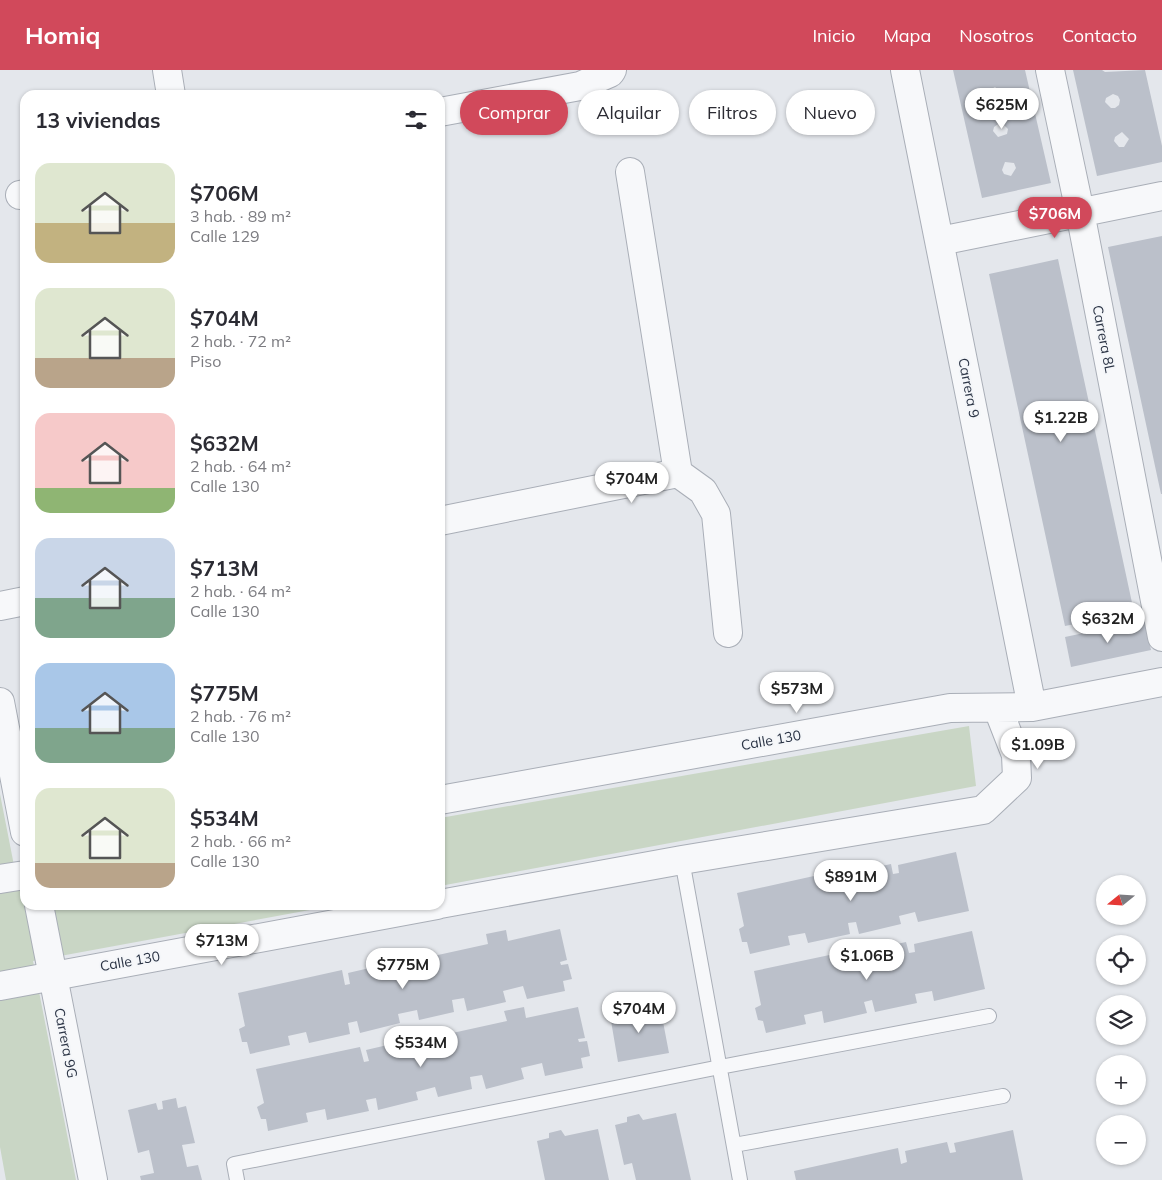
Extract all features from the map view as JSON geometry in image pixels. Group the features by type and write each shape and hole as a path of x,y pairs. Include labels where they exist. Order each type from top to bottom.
{"street":[{"path":"167,70 170,90"},
{"path":"445,111 580,86 610,73 612,70"},
{"name":"Carrera 9","path":"905,70 1032,707"},
{"name":"Carrera 8L","path":"1050,70 1080,212 1162,638"},
{"path":"630,172 678,473 703,491 716,514 728,633"},
{"path":"940,241 1162,196"},
{"path":"445,520 678,473"},
{"path":"0,606 20,602"},
{"name":"Calle 130","path":"445,799 950,708 998,709 1032,707 1162,682"},
{"path":"0,702 20,806"},
{"name":"Calle 130","path":"445,904 682,860 983,810 1017,778 1016,755 998,709"},
{"path":"0,879 20,876"},
{"name":"Carrera 9G","path":"40,910 93,1180"},
{"name":"Calle 130","path":"0,986 410,910"}],"lane":[{"path":"682,860 740,1180"},
{"path":"238,1180 234,1164 720,1067 989,1016"},
{"path":"734,1145 1003,1096"}],"green space":[{"path":"969,726 976,786 445,885 445,817"},
{"path":"0,794 20,891 20,910 310,910 33,961 76,1180 6,1180 0,1147"}],"building":[{"path":"953,70 1025,70 1051,183 982,198","holes":["995,87 1002,93 1000,98 992,101 989,99 988,91","1001,122 1008,129 1007,134 998,137 993,131 994,127","1005,162 1014,163 1016,168 1011,176 1004,174 1002,170"]},
{"path":"1073,70 1102,70 1105,72 1145,70 1162,146 1162,162 1097,176","holes":["1113,94 1118,96 1120,100 1119,105 1115,108 1111,108 1105,102 1106,98","1122,132 1129,139 1124,147 1119,147 1114,141 1115,137"]},
{"path":"1162,236 1162,494 1161,494 1108,247"},
{"path":"1058,259 1134,612 1065,626 989,274"},
{"path":"1145,620 1151,650 1071,667 1065,637"},
{"path":"956,852 969,911 918,922 915,912 899,916 901,924 859,934 856,922 848,923 850,934 808,943 805,933 788,936 790,945 750,954 747,942 742,942 739,929 744,926 737,893 841,870 845,885 850,884 848,873 891,864 893,874 899,873 898,865"},
{"path":"560,929 567,960 560,962 561,965 568,964 572,979 563,981 565,991 527,999 523,986 503,991 506,1002 467,1011 464,998 452,1000 454,1012 419,1020 417,1010 398,1014 400,1023 360,1033 357,1021 348,1023 350,1034 309,1043 306,1032 288,1036 290,1045 250,1054 247,1042 242,1042 239,1029 245,1026 238,993 342,970 345,985 350,984 348,973 391,963 393,974 399,973 397,964 488,944 486,934 506,930 508,941"},
{"path":"972,931 985,989 934,1001 932,991 915,994 917,1003 875,1012 872,1000 864,1002 867,1013 824,1023 822,1011 804,1015 806,1024 766,1033 763,1021 758,1020 755,1008 761,1005 754,971 858,949 861,964 866,962 864,951 906,942 909,953 915,952 914,944"},
{"path":"660,1006 669,1053 618,1062 610,1015"},
{"path":"524,1007 526,1018 578,1007 585,1038 578,1039 579,1042 587,1041 590,1056 581,1058 583,1068 545,1076 542,1063 521,1068 524,1079 486,1089 482,1075 470,1077 472,1089 438,1097 435,1087 416,1092 418,1100 378,1110 376,1098 366,1100 369,1111 327,1120 325,1109 306,1113 308,1122 268,1131 266,1119 261,1119 257,1107 264,1103 256,1069 360,1047 364,1062 369,1061 366,1050 409,1040 412,1051 418,1050 416,1041 507,1021 504,1011"},
{"path":"176,1098 178,1108 186,1106 195,1143 182,1145 187,1167 198,1165 202,1180 141,1180 140,1176 154,1173 149,1150 138,1153 128,1110 156,1103 158,1110 163,1109 162,1101"},
{"path":"676,1113 691,1180 636,1180 632,1163 624,1165 615,1125 627,1122 627,1117 639,1114 643,1120"},
{"path":"598,1129 609,1180 545,1180 537,1141 549,1138 549,1133 561,1130 565,1136"},
{"path":"1013,1130 1023,1180 796,1180 794,1171 898,1148 901,1164 907,1162 905,1151 947,1142 950,1153 956,1152 954,1143"}]}
